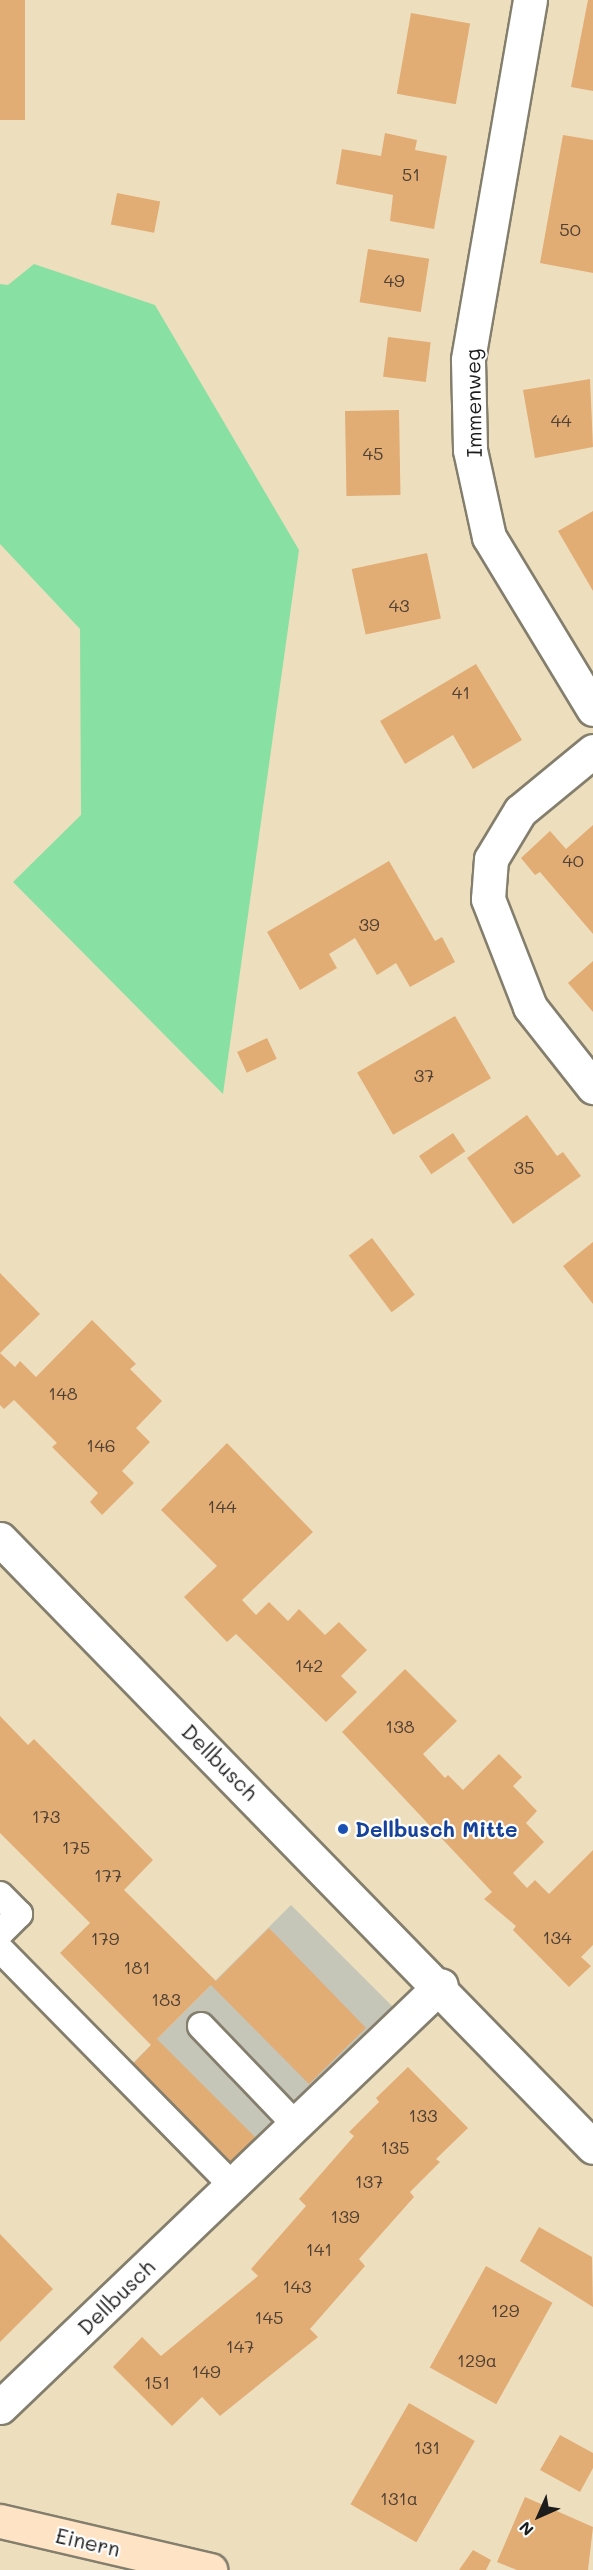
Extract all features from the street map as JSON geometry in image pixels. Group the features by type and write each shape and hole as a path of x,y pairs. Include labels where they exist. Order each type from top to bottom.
{"main road":[{"name":"Einern","path":"0,2521 210,2570"}],"street":[{"name":"Immenweg","path":"530,0 468,360 470,450 489,537 593,709"},
{"path":"593,751 520,811 491,859 488,899 530,1007 593,1087"},
{"name":"Dellbusch","path":"0,1539 441,1985 593,2147"},
{"name":"Dellbusch","path":"0,2408 441,1985"}],"lane":[{"path":"0,1895 19,1914 0,1934"},
{"path":"0,1949 232,2185"},
{"path":"201,2026 295,2124"}],"shaded area":[{"path":"291,1905 394,2008 233,2169 130,2066"}],"green space":[{"path":"34,264 155,305 299,550 223,1094 13,882 81,815 80,629 0,544 0,284 8,285"}],"building":[{"path":"0,0 25,0 25,120 0,120"},
{"path":"588,0 593,0 593,91 571,87"},
{"path":"411,13 470,23 456,104 397,94"},
{"path":"385,133 417,140 415,150 447,156 434,229 390,221 393,195 336,184 342,149 381,156"},
{"path":"563,135 593,140 593,273 540,263"},
{"path":"117,193 160,201 154,233 111,224"},
{"path":"368,249 429,259 421,312 360,302"},
{"path":"388,337 431,342 426,382 383,377"},
{"path":"590,379 593,447 535,458 523,390"},
{"path":"399,410 400,495 346,496 345,411"},
{"path":"593,511 593,591 558,531"},
{"path":"427,553 441,619 366,635 352,569"},
{"path":"476,664 522,740 473,769 453,735 405,764 380,721"},
{"path":"593,825 593,934 540,872 535,875 521,858 550,831 566,849"},
{"path":"389,861 435,941 442,937 455,962 410,987 396,963 377,975 355,938 329,954 337,968 300,990 267,932"},
{"path":"593,961 593,1012 568,983"},
{"path":"455,1016 491,1078 393,1135 357,1072"},
{"path":"267,1038 277,1059 247,1073 237,1052"},
{"path":"527,1115 557,1156 563,1152 581,1176 513,1224 467,1158"},
{"path":"453,1133 465,1151 431,1174 419,1156"},
{"path":"372,1238 415,1295 392,1312 349,1255"},
{"path":"593,1242 593,1304 563,1266"},
{"path":"0,1273 40,1314 0,1353"},
{"path":"92,1320 136,1364 130,1369 162,1401 136,1428 150,1442 122,1471 134,1483 102,1515 90,1502 98,1493 52,1447 57,1443 14,1400 4,1409 0,1405 0,1353 15,1367 20,1361 36,1377"},
{"path":"227,1443 313,1532 242,1600 256,1615 269,1602 288,1621 299,1609 325,1635 339,1622 367,1650 341,1676 357,1692 326,1722 236,1634 227,1642 184,1597 217,1566 161,1510"},
{"path":"405,1669 457,1721 423,1754 445,1778 448,1775 463,1790 499,1754 522,1777 513,1786 537,1811 526,1823 544,1842 513,1873 527,1888 535,1880 549,1894 593,1850 593,1945 581,1957 591,1966 569,1987 513,1930 516,1926 484,1899 492,1892 342,1732"},
{"path":"0,1716 28,1745 34,1739 153,1860 124,1890 216,1981 269,1928 366,2028 309,2084 211,1985 157,2039 256,2138 228,2166 130,2067 151,2045 60,1953 90,1923 0,1833"},
{"path":"408,2067 468,2128 436,2159 440,2162 410,2192 414,2197 359,2259 365,2266 310,2329 318,2337 220,2416 202,2397 172,2426 113,2367 142,2337 161,2356 258,2276 251,2269 306,2206 299,2199 354,2136 349,2132 379,2102 376,2098"},
{"path":"539,2227 592,2257 593,2307 520,2261"},
{"path":"0,2234 53,2289 0,2342"},
{"path":"486,2266 552,2303 496,2404 430,2367"},
{"path":"409,2403 475,2441 416,2542 350,2504"},
{"path":"560,2435 593,2453 593,2468 580,2492 540,2470"},
{"path":"525,2497 593,2527 588,2570 517,2570 497,2562"},
{"path":"473,2550 491,2560 486,2570 459,2570"}],"place":[{"name":"Dellbusch Mitte","path":"343,1829"}]}
